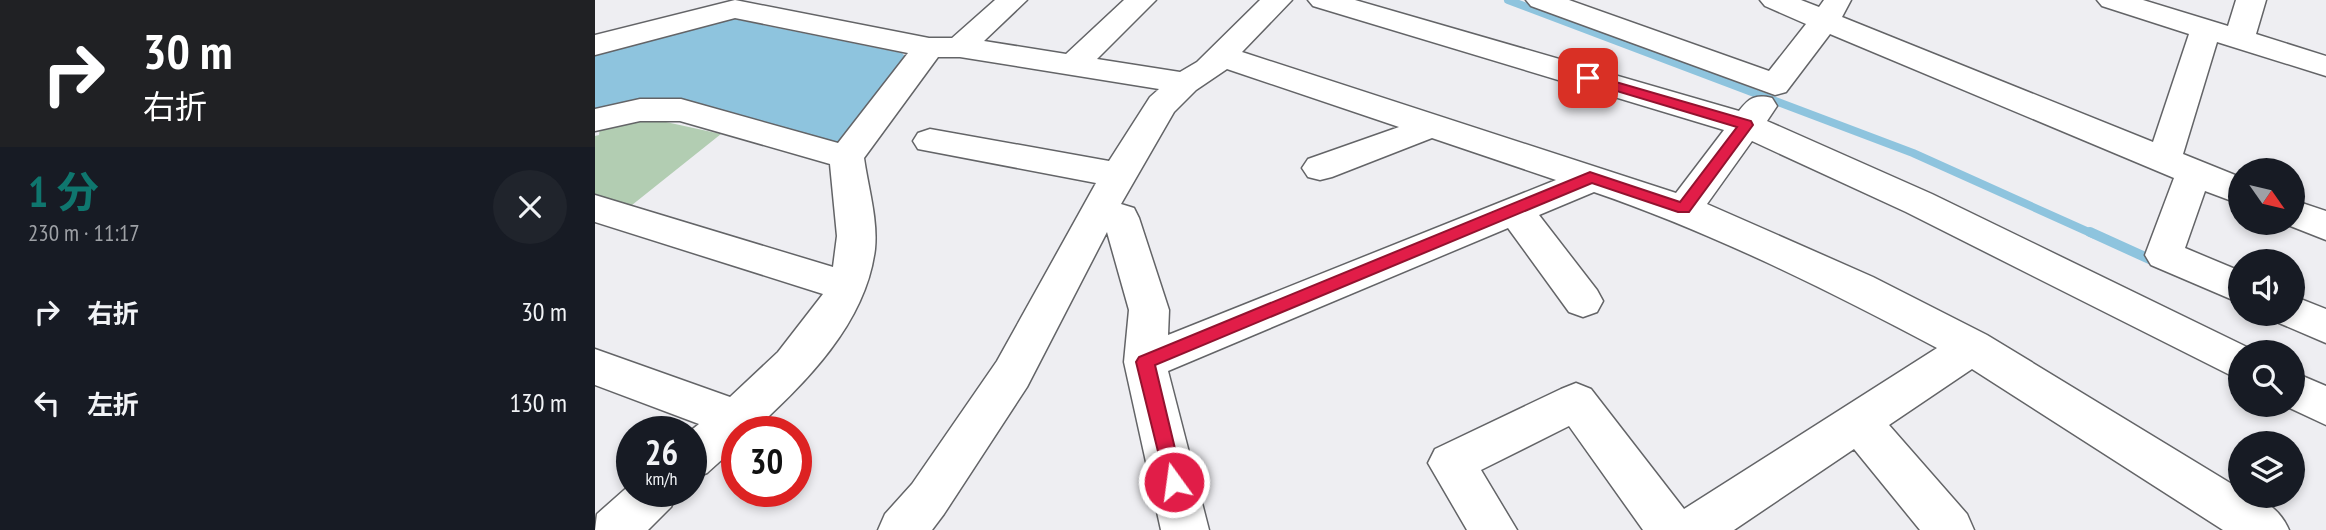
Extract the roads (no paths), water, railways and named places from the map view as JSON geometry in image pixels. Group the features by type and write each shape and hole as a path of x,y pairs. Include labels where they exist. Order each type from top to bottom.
{"street":[{"path":"738,416 812,346 847,287 856,249 846,157 945,48 1011,0"},
{"path":"1075,64 1141,0"},
{"path":"902,530 928,499 1012,374 1118,175 1162,105 1185,83 1208,69 1277,0"},
{"path":"1323,0 1756,112 1919,203 2228,357"},
{"path":"1775,0 1832,10 2228,186"},
{"path":"2239,40 2251,0"},
{"path":"1544,1 1775,85 1832,10"},
{"path":"2129,2 2239,40 2326,66"},
{"path":"595,45 696,8 734,9 765,6 945,48 1075,64 1185,83"},
{"path":"2206,29 2164,255 2228,283"},
{"path":"1221,56 1428,122 1684,209 1859,288 1972,347 2265,530"},
{"path":"595,120 640,110 681,110 846,157"},
{"path":"1684,209 1756,112"},
{"path":"1320,168 1418,132 1428,122"},
{"path":"930,141 1118,175"},
{"path":"1145,362 1515,211 1590,177"},
{"path":"595,208 847,287"},
{"path":"1515,211 1583,301"},
{"path":"1100,213 1121,218 1149,310 1145,362 1185,530"},
{"path":"2305,218 2326,226"},
{"path":"2305,317 2326,327"},
{"path":"1493,530 1451,463 1576,401 1697,528 1972,347"},
{"path":"595,367 730,416"},
{"path":"2305,396 2326,406"},
{"path":"1860,423 1951,530"},
{"path":"707,444 721,431"},
{"path":"614,530 639,507"}],"water":[{"path":"729,18 902,53 909,60 838,144 681,100 595,112 595,54"}],"waterway":[{"path":"1508,0 1913,153 2093,234"},
{"path":"2090,232 2156,262"}]}
